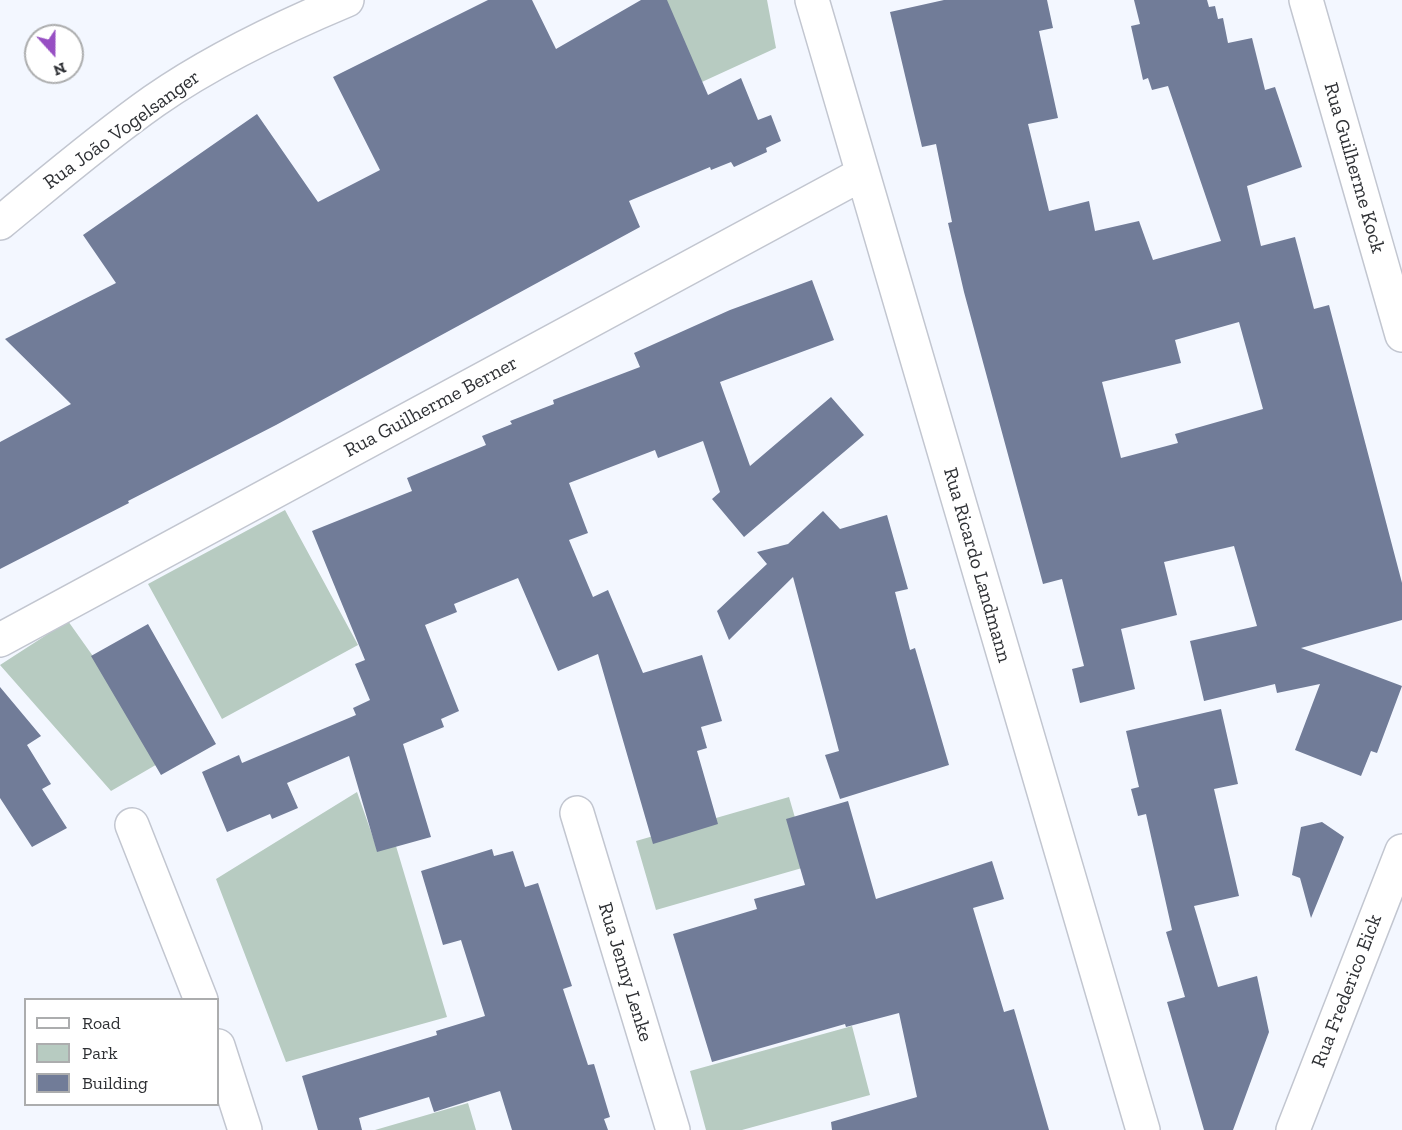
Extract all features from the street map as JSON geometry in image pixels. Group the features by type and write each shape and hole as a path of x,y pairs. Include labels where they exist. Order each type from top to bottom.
{"street":[{"name":"Rua João Vogelsanger","path":"0,223 74,162 154,101 215,63 347,0"},
{"name":"Rua Ricardo Landmann","path":"812,0 1143,1130"},
{"name":"Rua Guilherme Kock","path":"1306,0 1402,335"},
{"name":"Rua Guilherme Berner","path":"0,640 862,174"},
{"name":"Rua Jenny Lenke","path":"577,813 673,1130"},
{"path":"132,825 201,998"},
{"name":"Rua Frederico Eick","path":"1293,1130 1402,851"},
{"path":"219,1049 245,1130"}],"green space":[{"path":"661,0 767,0 776,48 691,87"},
{"path":"285,510 358,645 222,719 148,584"},
{"path":"68,621 166,759 111,791 0,665"},
{"path":"357,792 375,843 393,836 447,1017 286,1062 216,879"},
{"path":"789,797 809,866 656,910 636,841"},
{"path":"852,1026 870,1095 742,1130 706,1130 690,1071"},
{"path":"468,1103 476,1130 375,1130"}],"building":[{"path":"488,0 532,0 556,49 641,0 667,0 708,95 741,78 758,120 771,115 781,141 766,148 767,152 734,167 731,162 711,170 710,167 629,201 640,227 276,425 0,569 0,442 71,404 5,339 116,283 83,235 257,114 318,202 380,170 333,77"},
{"path":"944,0 1047,0 1053,28 1039,31 1058,118 1028,124 1049,211 1089,201 1095,231 1139,221 1153,260 1221,241 1168,86 1152,90 1148,78 1143,80 1131,26 1140,24 1134,0 1207,0 1209,7 1215,6 1218,19 1223,18 1228,43 1252,38 1265,90 1275,87 1302,167 1247,186 1261,246 1295,237 1314,309 1329,305 1402,583 1402,620 1301,648 1402,686 1377,753 1371,751 1361,776 1295,750 1320,684 1277,693 1275,684 1204,701 1190,641 1257,626 1234,546 1164,562 1177,615 1121,629 1135,689 1080,703 1072,669 1084,666 1062,579 1043,584 964,292 948,223 952,222 936,144 922,147 890,12","holes":["1239,322 1263,409 1175,434 1178,443 1121,458 1102,382 1181,363 1175,340"]},
{"path":"812,280 834,340 720,382 750,466 831,397 864,435 744,537 712,499 720,492 703,441 658,458 655,450 569,483 588,533 569,540 593,597 608,590 643,673 702,655 722,721 701,727 707,748 697,751 718,824 653,844 598,654 558,671 518,578 454,604 457,612 425,625 459,711 441,719 444,727 403,744 431,837 377,852 349,756 287,783 298,808 272,819 270,814 227,832 202,772 239,755 242,763 356,715 353,708 370,700 355,664 365,660 312,531 412,491 407,478 486,445 482,436 512,424 510,421 554,404 553,400 640,367 634,353 730,310"},
{"path":"823,511 840,529 887,515 908,589 895,592 910,650 915,648 949,765 840,799 825,755 839,751 793,577 729,640 717,611 767,564 757,552 788,544"},
{"path":"148,624 216,744 161,775 91,656"},
{"path":"0,687 41,736 27,745 51,784 42,789 67,828 32,847 0,798"},
{"path":"1221,709 1238,784 1214,789 1239,896 1194,906 1218,987 1257,976 1269,1032 1233,1130 1204,1130 1167,1002 1185,997 1166,932 1172,930 1146,814 1138,816 1131,789 1139,787 1126,731"},
{"path":"848,801 876,899 992,861 1004,899 973,908 1004,1012 1014,1009 1049,1130 832,1130 831,1122 917,1097 899,1013 846,1027 845,1024 712,1062 673,934 757,909 754,899 805,885 786,819"},
{"path":"1322,822 1344,837 1311,918 1300,878 1292,875 1301,827"},
{"path":"492,849 494,856 513,851 525,887 538,883 572,986 563,989 588,1065 594,1064 610,1117 604,1119 608,1130 512,1130 500,1091 434,1112 429,1097 359,1118 362,1130 318,1130 302,1076 437,1035 436,1031 485,1016 461,940 443,945 421,871"}]}
